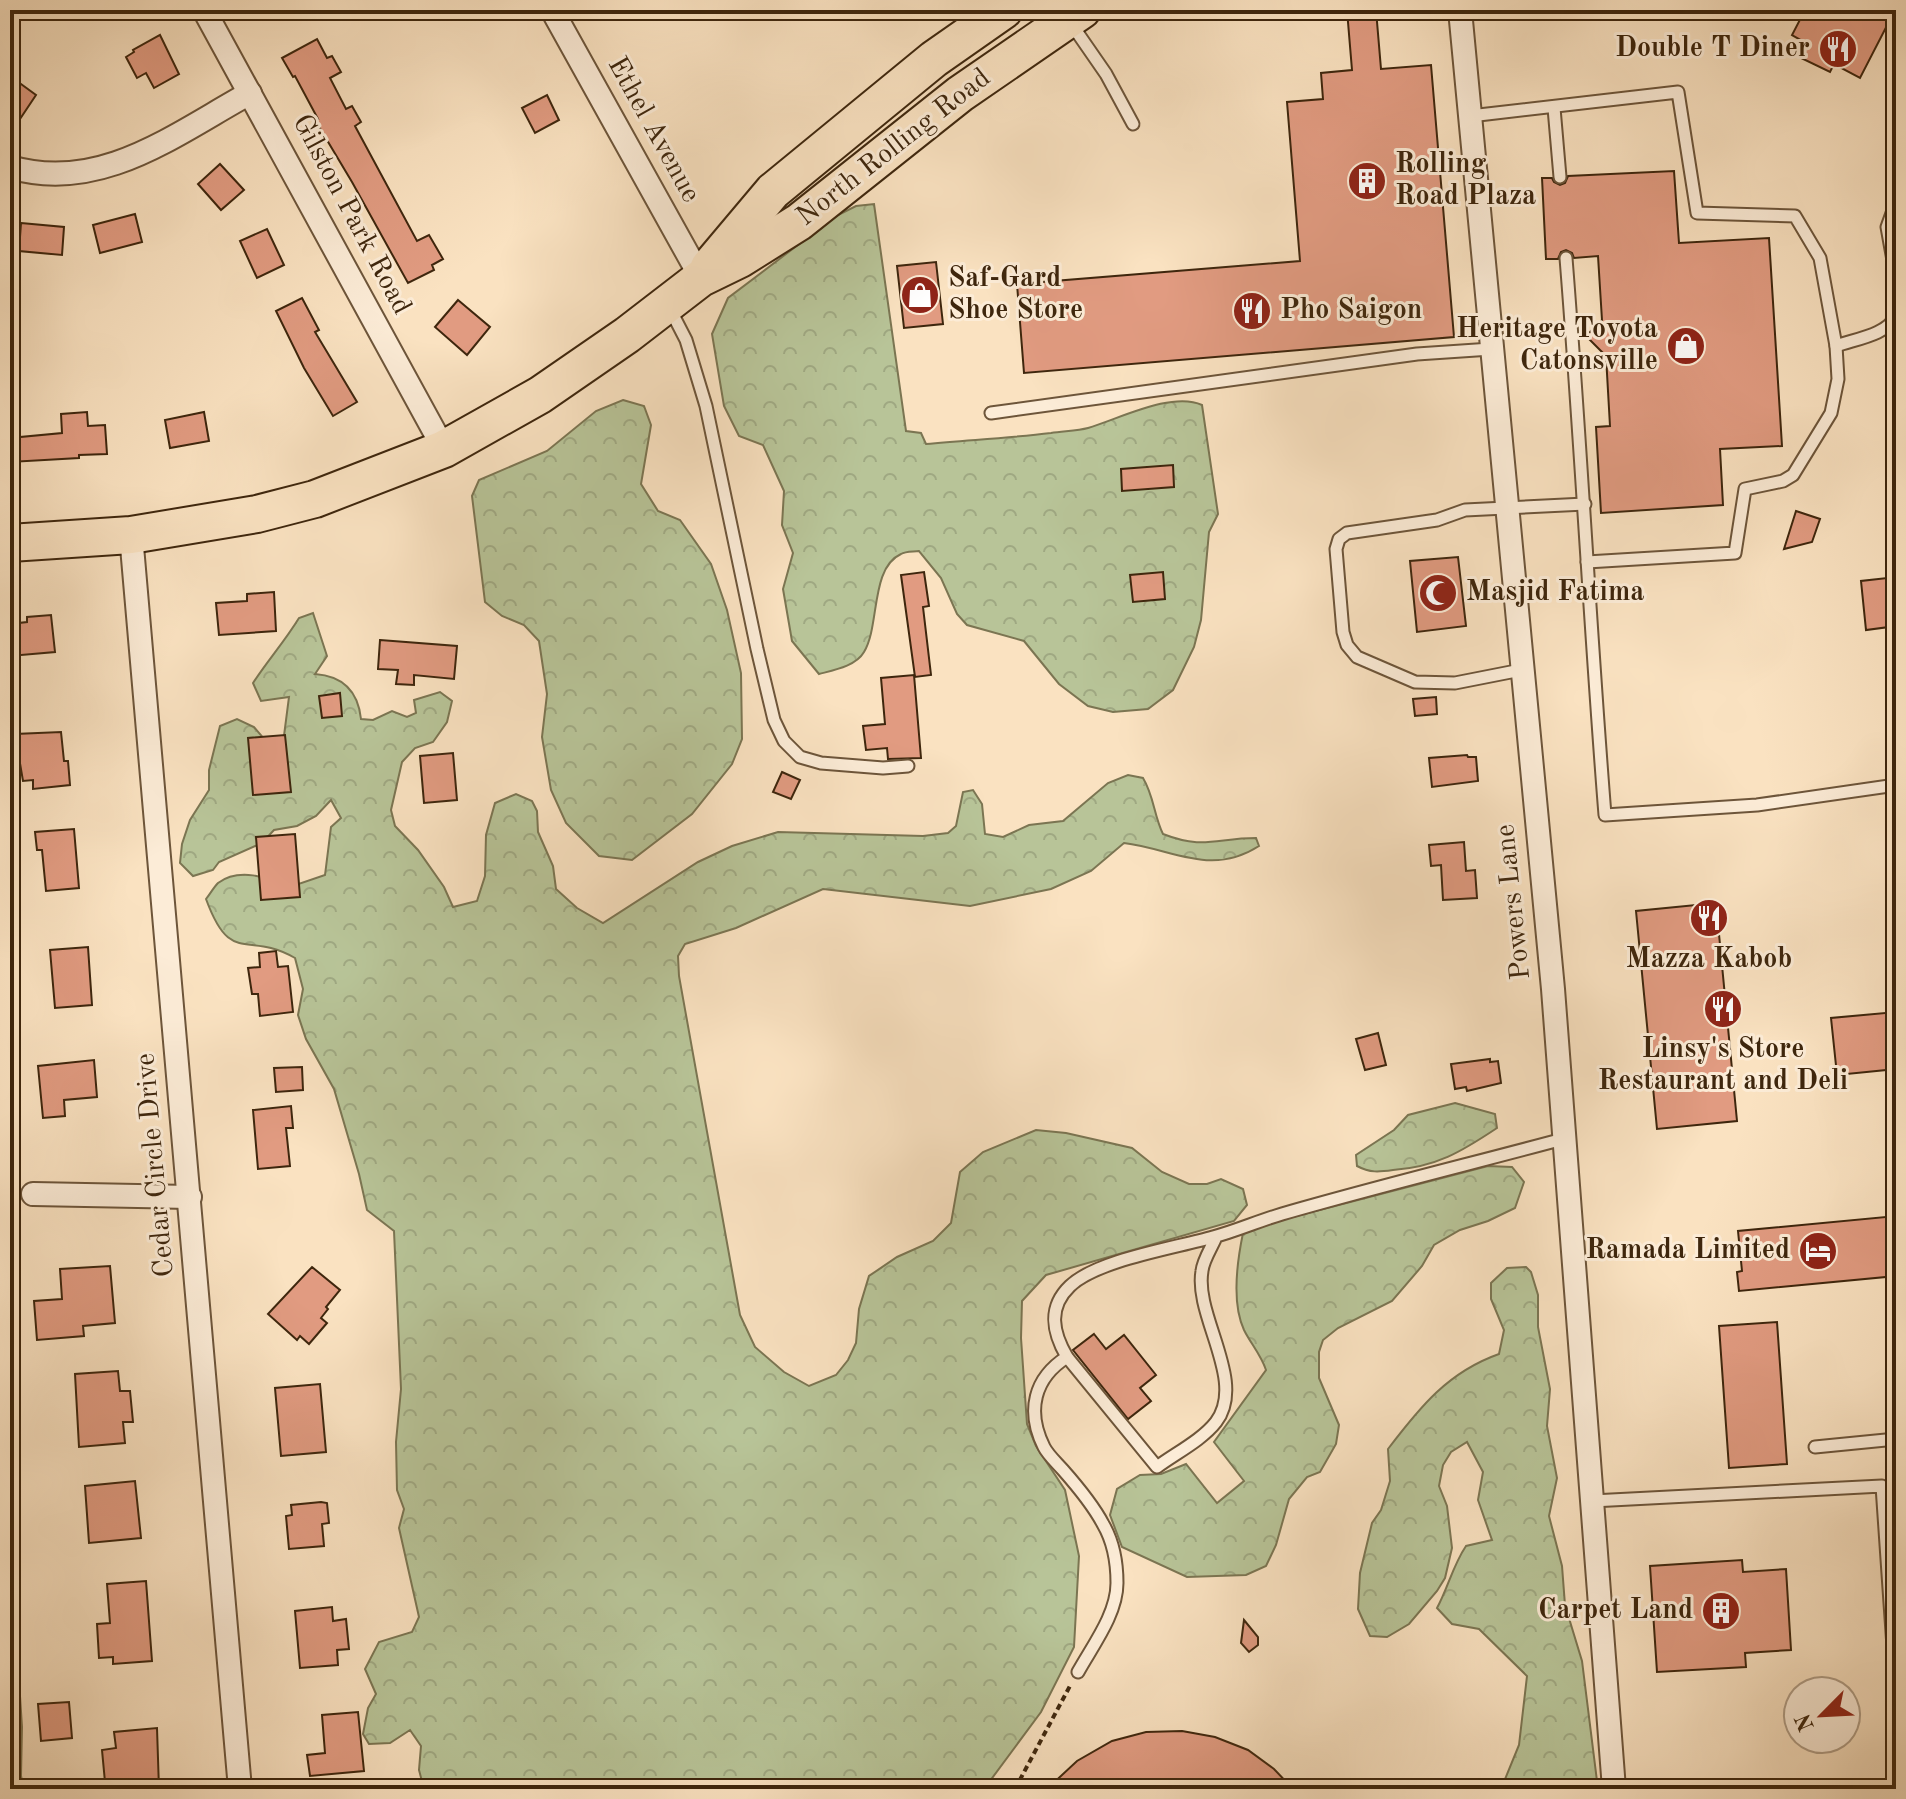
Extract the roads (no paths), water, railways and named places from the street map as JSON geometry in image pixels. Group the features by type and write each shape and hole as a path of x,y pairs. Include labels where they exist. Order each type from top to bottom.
{"main road":[{"name":"North Rolling Road","path":"701,278 727,242 773,191 934,59 1004,10"},
{"name":"North Rolling Road","path":"10,543 131,535 199,526 315,499 444,449 489,426 583,367 701,278 740,259 799,222 960,94 1072,13"}],"street":[{"name":"Gilston Park Road","path":"204,10 444,449"},
{"name":"Ethel Avenue","path":"552,10 701,278"},
{"name":"Powers Lane","path":"1460,10 1553,989 1614,1789"},
{"path":"10,167 54,175 85,173 113,166 250,93"},
{"name":"Cedar Circle Drive","path":"131,535 240,1789"},
{"path":"33,1194 190,1197"}],"lane":[{"path":"1072,13 1133,124"},
{"path":"1470,116 1678,92 1697,213 1795,216 1820,258 1836,346 1838,379 1831,413 1793,475 1783,481 1745,489 1735,553 1587,562"},
{"path":"1554,108 1560,177"},
{"path":"1896,202 1887,227 1896,277"},
{"path":"1566,258 1605,815 1757,805 1896,785"},
{"path":"666,303 686,340 706,406 754,636 774,720 784,741 800,757 821,763 883,768 908,766"},
{"path":"1836,346 1882,330 1896,316"},
{"path":"991,413 1417,354 1491,349"},
{"path":"1521,670 1455,683 1415,682 1357,657 1347,645 1343,632 1336,549 1339,539 1347,533 1437,520 1465,510 1585,504"},
{"path":"1216,1237 1202,1271 1203,1292 1225,1378 1226,1397 1222,1412 1208,1431 1157,1467 1067,1357 1056,1337 1054,1316 1066,1289 1078,1279 1112,1265 1216,1237 1280,1215 1563,1139"},
{"path":"1067,1357 1051,1368 1038,1388 1034,1409 1038,1431 1045,1449 1105,1526 1114,1553 1117,1585 1109,1616 1078,1672"},
{"path":"1815,1447 1896,1439"},
{"path":"1592,1501 1882,1486 1893,1647 1896,1646"}],"place":[{"name":"Double T Diner","path":"1838,49"},
{"name":"Rolling Road Plaza","path":"1367,181"},
{"name":"Saf-Gard Shoe Store","path":"920,295"},
{"name":"Pho Saigon","path":"1252,311"},
{"name":"Heritage Toyota Catonsville","path":"1686,346"},
{"name":"Masjid Fatima","path":"1438,593"},
{"name":"Mazza Kabob","path":"1709,918"},
{"name":"Linsy's Store Restaurant and Deli","path":"1723,1009"},
{"name":"Ramada Limited","path":"1818,1251"},
{"name":"Carpet Land","path":"1721,1611"}]}
